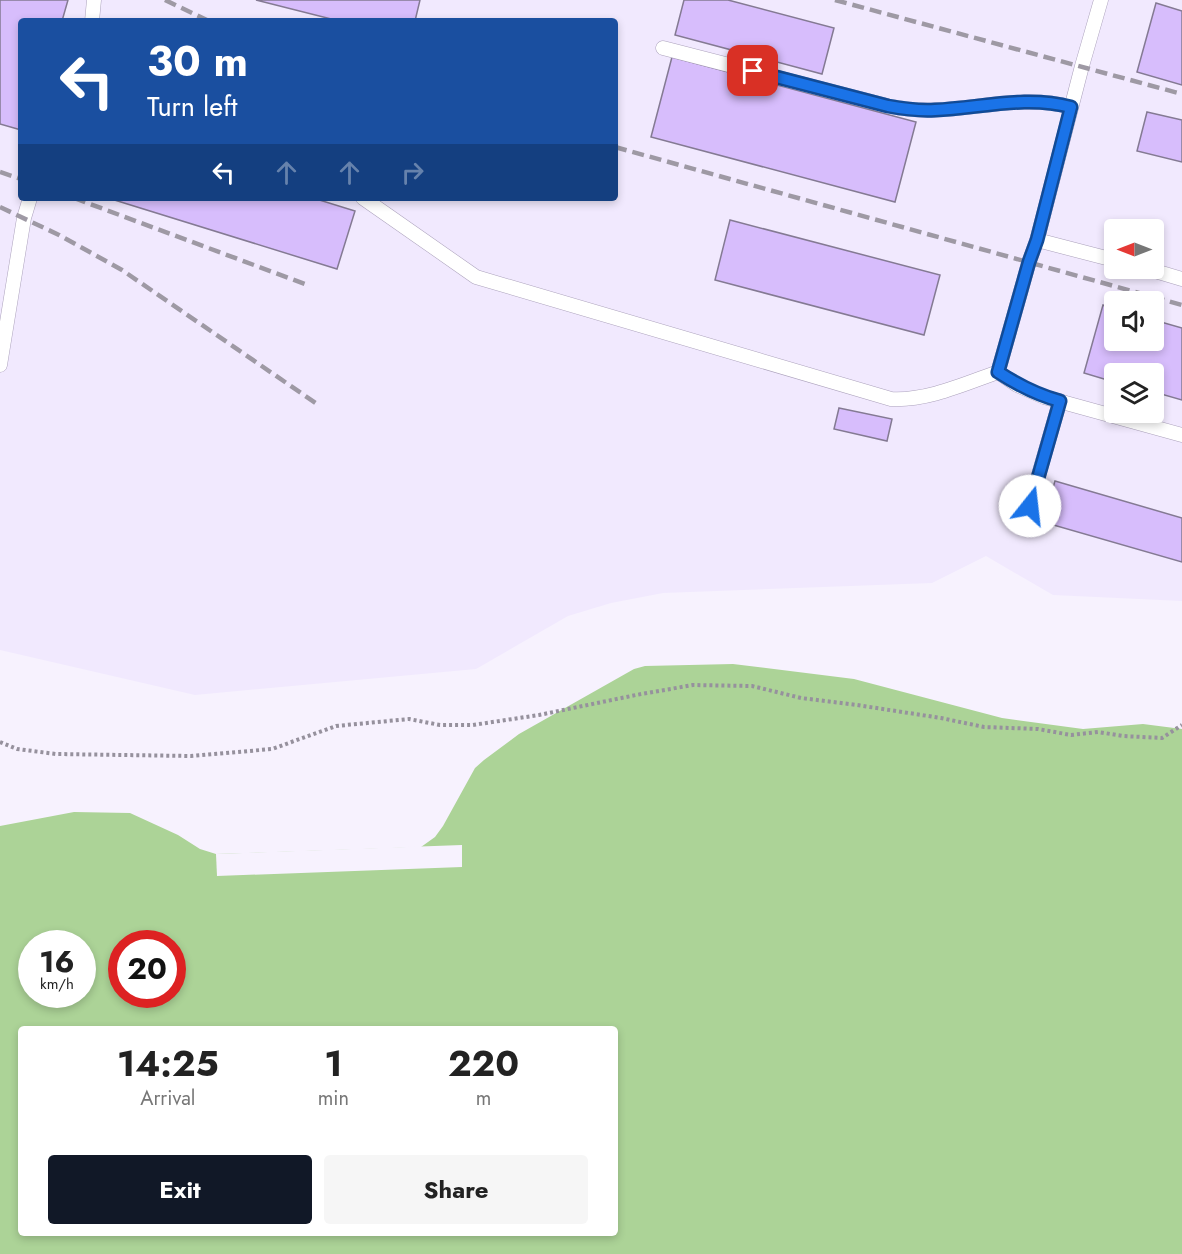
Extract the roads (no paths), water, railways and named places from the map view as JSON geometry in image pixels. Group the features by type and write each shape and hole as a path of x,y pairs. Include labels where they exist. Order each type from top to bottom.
{"lane":[{"path":"93,18 94,0"},
{"path":"998,372 1037,240 1101,0"},
{"path":"663,48 911,110 935,110 1028,101 1071,107"},
{"path":"0,364 24,218 29,201"},
{"path":"367,201 476,277 891,399 921,398 998,372 1044,397 1182,435"},
{"path":"1037,240 1104,257"},
{"path":"1164,274 1182,279"},
{"path":"1030,506 1060,401"}],"railway":[{"path":"165,0 203,18"},
{"path":"835,0 1182,94"},
{"path":"618,148 1182,305"},
{"path":"0,172 18,178"},
{"path":"82,201 305,284"},
{"path":"0,207 59,235 122,270 317,404"}]}
